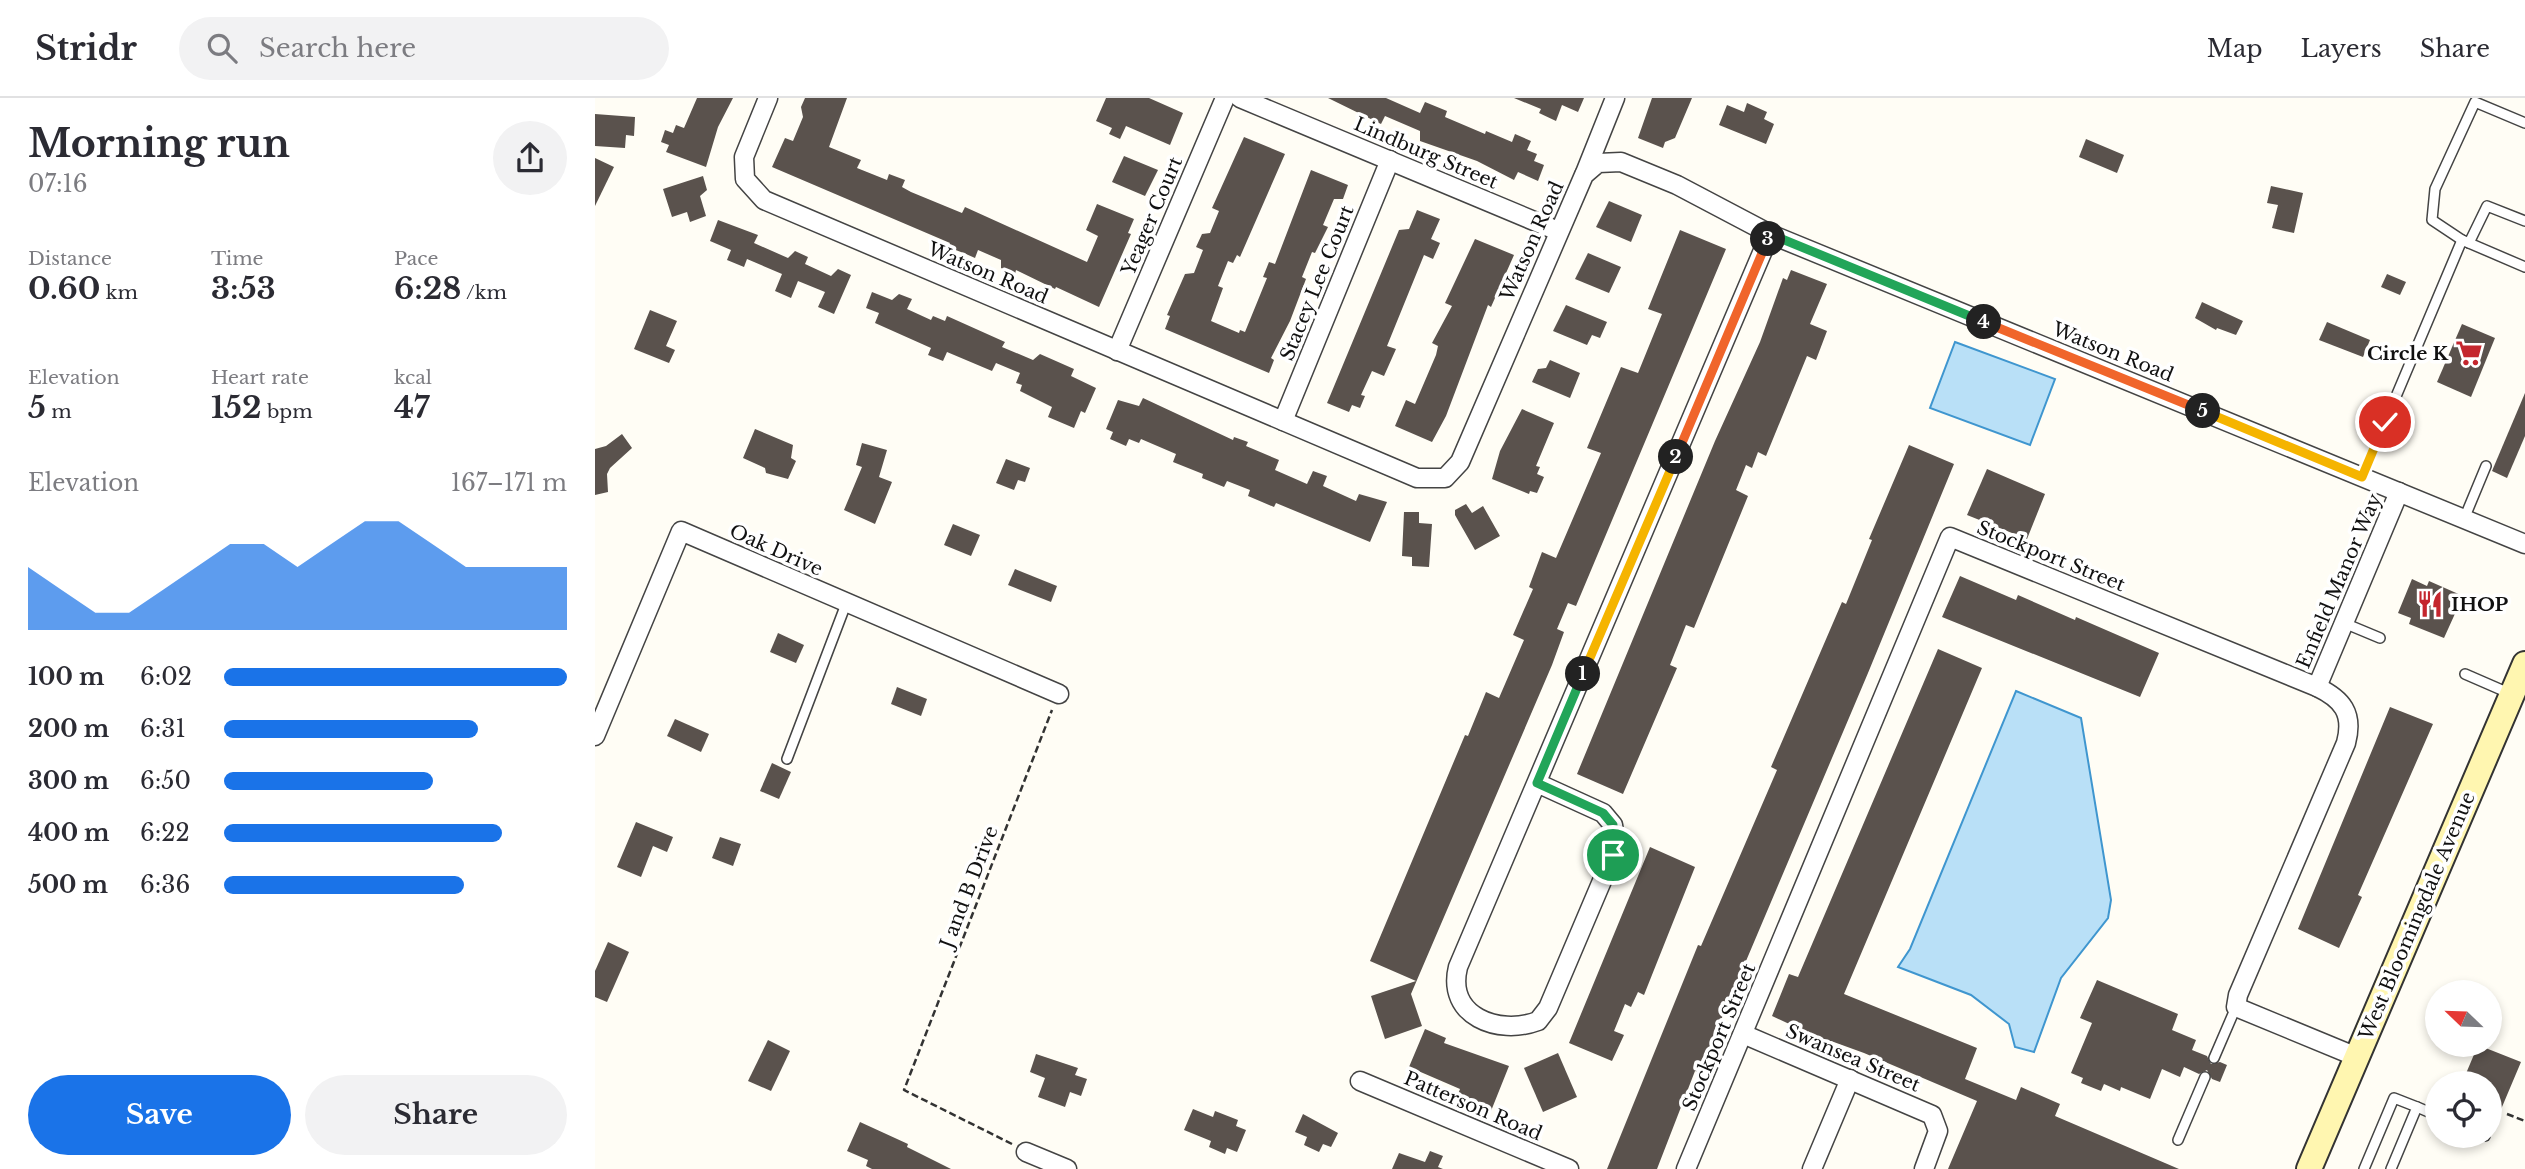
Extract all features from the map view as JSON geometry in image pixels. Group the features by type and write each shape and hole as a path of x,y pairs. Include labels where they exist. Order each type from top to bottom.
{"main road":[{"name":"West Bloomingdale Avenue","path":"2309,1169 2525,664"}],"street":[{"name":"Watson Road","path":"768,98 744,157 745,179 764,200 1417,478 1445,478 1460,461 1584,176 1598,163 1621,162 1677,185 1770,234 2525,544"},
{"name":"Yeager Court","path":"1117,351 1225,98"},
{"name":"Lindburg Street","path":"1240,98 1558,231"},
{"path":"1584,176 1615,98"},
{"name":"Stacey Lee Court","path":"1283,421 1390,160"},
{"path":"1537,783 1603,813 1613,825 1613,855 1548,1008 1538,1021 1507,1029 1461,1005 1453,985 1458,967 1770,234"},
{"name":"Enfield Manor Way","path":"2317,687 2399,492"},
{"name":"Oak Drive","path":"595,736 681,531 1059,694"},
{"name":"Stockport Street","path":"1686,1169 1950,537 2317,687 2340,701 2350,720 2349,732 2238,995 2236,1007"},
{"path":"2236,1007 2357,1057"},
{"name":"Swansea Street","path":"1743,1034 1932,1115 1938,1131 1924,1169"},
{"path":"1812,1169 1850,1079"},
{"name":"Patterson Road","path":"1360,1081 1569,1169"},
{"path":"1026,1152 1067,1169"}],"lane":[{"path":"2525,123 2475,102 2435,189 2432,220 2465,242 2525,267"},
{"path":"2362,477 2465,242 2487,206 2525,221"},
{"path":"2464,519 2486,466"},
{"path":"787,759 846,604"},
{"path":"2344,623 2380,638"},
{"path":"2465,674 2512,694"},
{"path":"2214,1058 2236,1007"},
{"path":"2178,1140 2205,1077"},
{"path":"2364,1169 2394,1098 2425,1110"},
{"path":"2391,1169 2417,1107"}],"path":[{"name":"J and B Drive","path":"1026,1152 988,1130 928,1104 905,1090 1059,694"},
{"path":"2507,1114 2525,1121"}],"water":[{"path":"1955,342 2055,379 2030,445 1930,408"},
{"path":"2016,691 2081,718 2111,900 2108,918 2061,978 2034,1052 2015,1047 2009,1024 1971,995 1898,967 1910,949"}],"building":[{"path":"697,98 733,98 718,127 706,167 666,152 669,145 661,142 665,130 673,133 676,125 684,128"},
{"path":"805,98 847,98 829,147 861,160 857,168 887,180 889,174 905,180 902,187 911,192 962,213 965,207 1087,262 1098,236 1086,230 1097,204 1134,219 1128,233 1131,234 1099,307 1016,270 1015,274 1001,268 1001,260 978,250 975,258 948,247 950,243 772,167 785,138 793,141 803,117 801,107"},
{"path":"1106,98 1149,98 1183,113 1170,145 1126,126 1120,139 1109,134 1112,128 1096,121"},
{"path":"1328,98 1386,98 1420,113 1425,102 1447,111 1445,117 1485,134 1486,131 1512,142 1515,134 1531,141 1527,150 1537,154 1534,161 1544,165 1538,181 1518,172 1514,180 1477,161 1420,141 1420,131 1385,116 1381,124"},
{"path":"1514,98 1584,98 1578,112 1562,105 1556,121 1539,113 1541,109"},
{"path":"1652,98 1692,98 1675,138 1665,142 1663,148 1638,138"},
{"path":"1747,103 1767,112 1764,119 1774,124 1766,144 1719,125 1727,105 1744,112"},
{"path":"595,114 635,117 634,136 626,135 625,148 595,146"},
{"path":"1244,137 1285,154 1240,257 1237,255 1233,263 1228,261 1218,286 1223,288 1211,321 1239,333 1240,330 1245,332 1267,278 1263,277 1269,262 1275,264 1311,170 1348,185 1343,199 1334,199 1323,225 1328,227 1315,253 1312,252 1302,277 1306,279 1290,321 1271,358 1274,360 1269,373 1165,329 1170,316 1167,315 1185,274 1194,273 1203,250 1196,247 1202,234 1210,233 1219,211 1212,208"},
{"path":"2086,139 2124,155 2117,173 2079,157"},
{"path":"1124,156 1158,170 1145,196 1112,182"},
{"path":"595,158 614,167 595,206"},
{"path":"703,176 707,190 700,196 706,216 690,222 687,212 672,217 663,189"},
{"path":"2271,186 2303,193 2294,233 2272,228 2278,205 2267,203"},
{"path":"1609,201 1642,215 1631,242 1596,227"},
{"path":"1417,210 1440,219 1431,239 1440,243 1433,259 1424,255 1387,346 1396,349 1384,376 1372,371 1361,395 1365,396 1360,408 1352,405 1349,412 1327,403 1399,230 1409,229"},
{"path":"718,220 758,235 754,243 788,258 795,251 808,257 805,264 831,276 838,269 851,275 834,314 818,307 825,292 798,281 791,298 775,291 782,274 747,259 744,267 727,260 731,250 710,241"},
{"path":"1680,230 1726,249 1576,606 1568,603 1557,629 1564,632 1552,665 1411,994 1422,1026 1385,1039 1371,996 1416,981 1370,961 1465,735 1468,736 1486,692 1499,698 1524,640 1513,635 1533,589 1529,587 1542,552 1556,558 1601,453 1587,448 1621,367 1638,373 1662,314 1648,309"},
{"path":"1475,239 1514,255 1491,307 1488,305 1446,416 1432,442 1395,426 1406,400 1415,404 1436,355 1438,346 1432,343 1452,306 1445,303"},
{"path":"1588,253 1621,267 1609,293 1575,279"},
{"path":"1791,270 1827,284 1810,324 1827,331 1816,360 1807,356 1766,456 1758,452 1752,468 1746,465 1736,490 1748,496 1694,628 1686,625 1670,665 1677,668 1623,794 1577,774 1715,441 1760,342 1783,278 1787,280"},
{"path":"2387,274 2406,282 2400,295 2381,287"},
{"path":"872,292 892,300 899,294 912,299 907,309 931,320 933,316 945,321 947,316 1005,342 1002,347 1033,360 1040,354 1074,369 1071,376 1096,388 1085,413 1081,411 1074,428 1048,417 1052,407 1020,391 1022,385 1016,383 1020,373 996,363 992,371 947,352 943,361 928,355 931,348 875,323 879,313 866,308"},
{"path":"2202,302 2243,321 2236,335 2217,328 2216,330 2195,318"},
{"path":"1566,305 1607,322 1600,338 1592,335 1587,345 1553,331"},
{"path":"650,310 677,321 666,346 675,350 669,363 634,349"},
{"path":"2327,322 2370,340 2363,357 2319,340"},
{"name":"Circle K","path":"2462,324 2495,338 2471,397 2437,382"},
{"path":"1550,360 1580,373 1570,398 1532,382 1538,369 1546,368"},
{"path":"2525,393 2525,436 2507,478 2492,471"},
{"path":"1143,398 1233,440 1234,437 1248,442 1246,446 1279,460 1275,470 1307,484 1313,471 1327,476 1323,486 1356,501 1359,494 1387,502 1370,542 1276,503 1274,507 1248,496 1250,490 1227,481 1224,487 1202,478 1203,474 1173,462 1176,454 1141,439 1139,443 1129,439 1126,446 1110,439 1113,432 1106,429 1118,400 1139,406"},
{"path":"1522,409 1554,423 1536,466 1540,467 1537,474 1544,477 1537,493 1530,491 1529,494 1492,479 1500,451"},
{"path":"755,429 793,445 791,458 796,461 788,479 766,473 765,468 743,458"},
{"path":"622,434 632,448 610,468 607,474 608,492 595,495 595,449 606,446"},
{"path":"862,443 887,450 879,477 892,482 875,524 844,510 862,467 856,465"},
{"path":"1909,445 1954,464 1868,673 1699,1072 1695,1071 1657,1169 1607,1169 1698,945 1701,946 1777,770 1771,767 1842,602 1846,604 1872,540 1869,539"},
{"path":"1006,459 1030,468 1025,482 1018,480 1014,490 996,483"},
{"path":"1987,469 2045,494 2027,539 1967,515"},
{"path":"1466,504 1472,513 1483,506 1500,536 1475,550 1455,515 1455,510"},
{"path":"1404,512 1419,512 1419,523 1432,524 1429,567 1412,566 1412,557 1402,556"},
{"path":"953,524 980,535 971,556 944,545"},
{"path":"1015,569 1057,586 1051,602 1008,585"},
{"path":"1960,576 2016,600 2018,595 2075,620 2076,617 2159,653 2140,697 1942,617"},
{"name":"IHOP","path":"2412,579 2427,586 2429,581 2463,596 2444,638 2409,624 2411,618 2398,613"},
{"path":"778,633 804,645 796,663 770,652"},
{"path":"1938,649 1982,668 1844,994 1977,1048 1965,1079 2016,1100 2021,1087 2060,1104 2055,1116 2179,1169 1948,1169 1977,1101 1864,1053 1831,1041 1830,1043 1772,1016 1789,974 1798,977"},
{"path":"897,687 927,699 921,716 891,704"},
{"path":"2390,707 2433,724 2358,895 2362,897 2339,948 2298,929"},
{"path":"675,719 709,734 701,752 667,736"},
{"path":"772,763 791,772 779,799 760,791"},
{"path":"636,822 673,837 667,852 653,846 641,877 617,867"},
{"path":"720,837 741,844 733,866 712,858"},
{"path":"1650,847 1695,867 1644,995 1638,992 1631,1007 1625,1004 1614,1031 1624,1035 1612,1061 1569,1043"},
{"path":"608,942 629,952 607,1002 595,997 595,971"},
{"path":"2097,980 2178,1014 2172,1030 2196,1040 2192,1050 2207,1056 2211,1064 2220,1062 2227,1065 2220,1082 2212,1079 2207,1070 2199,1074 2184,1067 2180,1077 2162,1069 2150,1099 2121,1087 2120,1091 2104,1084 2101,1091 2081,1083 2083,1078 2071,1073 2092,1023 2080,1018"},
{"path":"1425,1029 1446,1038 1444,1043 1509,1066 1491,1111 1457,1097 1460,1089 1409,1067"},
{"path":"768,1040 790,1051 771,1091 748,1081"},
{"path":"1558,1053 1577,1097 1543,1112 1524,1068"},
{"path":"1036,1054 1078,1068 1075,1075 1087,1079 1081,1096 1070,1092 1065,1107 1038,1097 1045,1078 1030,1072"},
{"path":"2503,1055 2521,1062 2502,1107 2502,1071 2467,1071 2473,1057 2503,1057"},
{"path":"1193,1109 1213,1117 1215,1111 1238,1120 1236,1126 1246,1130 1237,1152 1227,1148 1225,1154 1209,1147 1211,1141 1184,1130"},
{"path":"1303,1114 1338,1133 1331,1147 1323,1144 1319,1152 1304,1145 1307,1137 1295,1132"},
{"path":"860,1122 908,1144 907,1147 951,1169 872,1169 866,1166 868,1160 847,1151"},
{"path":"1430,1151 1443,1156 1438,1167 1443,1169 1392,1169 1399,1153 1425,1162"}],"place":[{"name":"Circle K","path":"2469,353"},
{"name":"IHOP","path":"2430,604"}],"route":[{"path":"1613,855 1613,825 1603,813 1595,807 1537,783 1770,234 2362,477 2385,422"}]}
